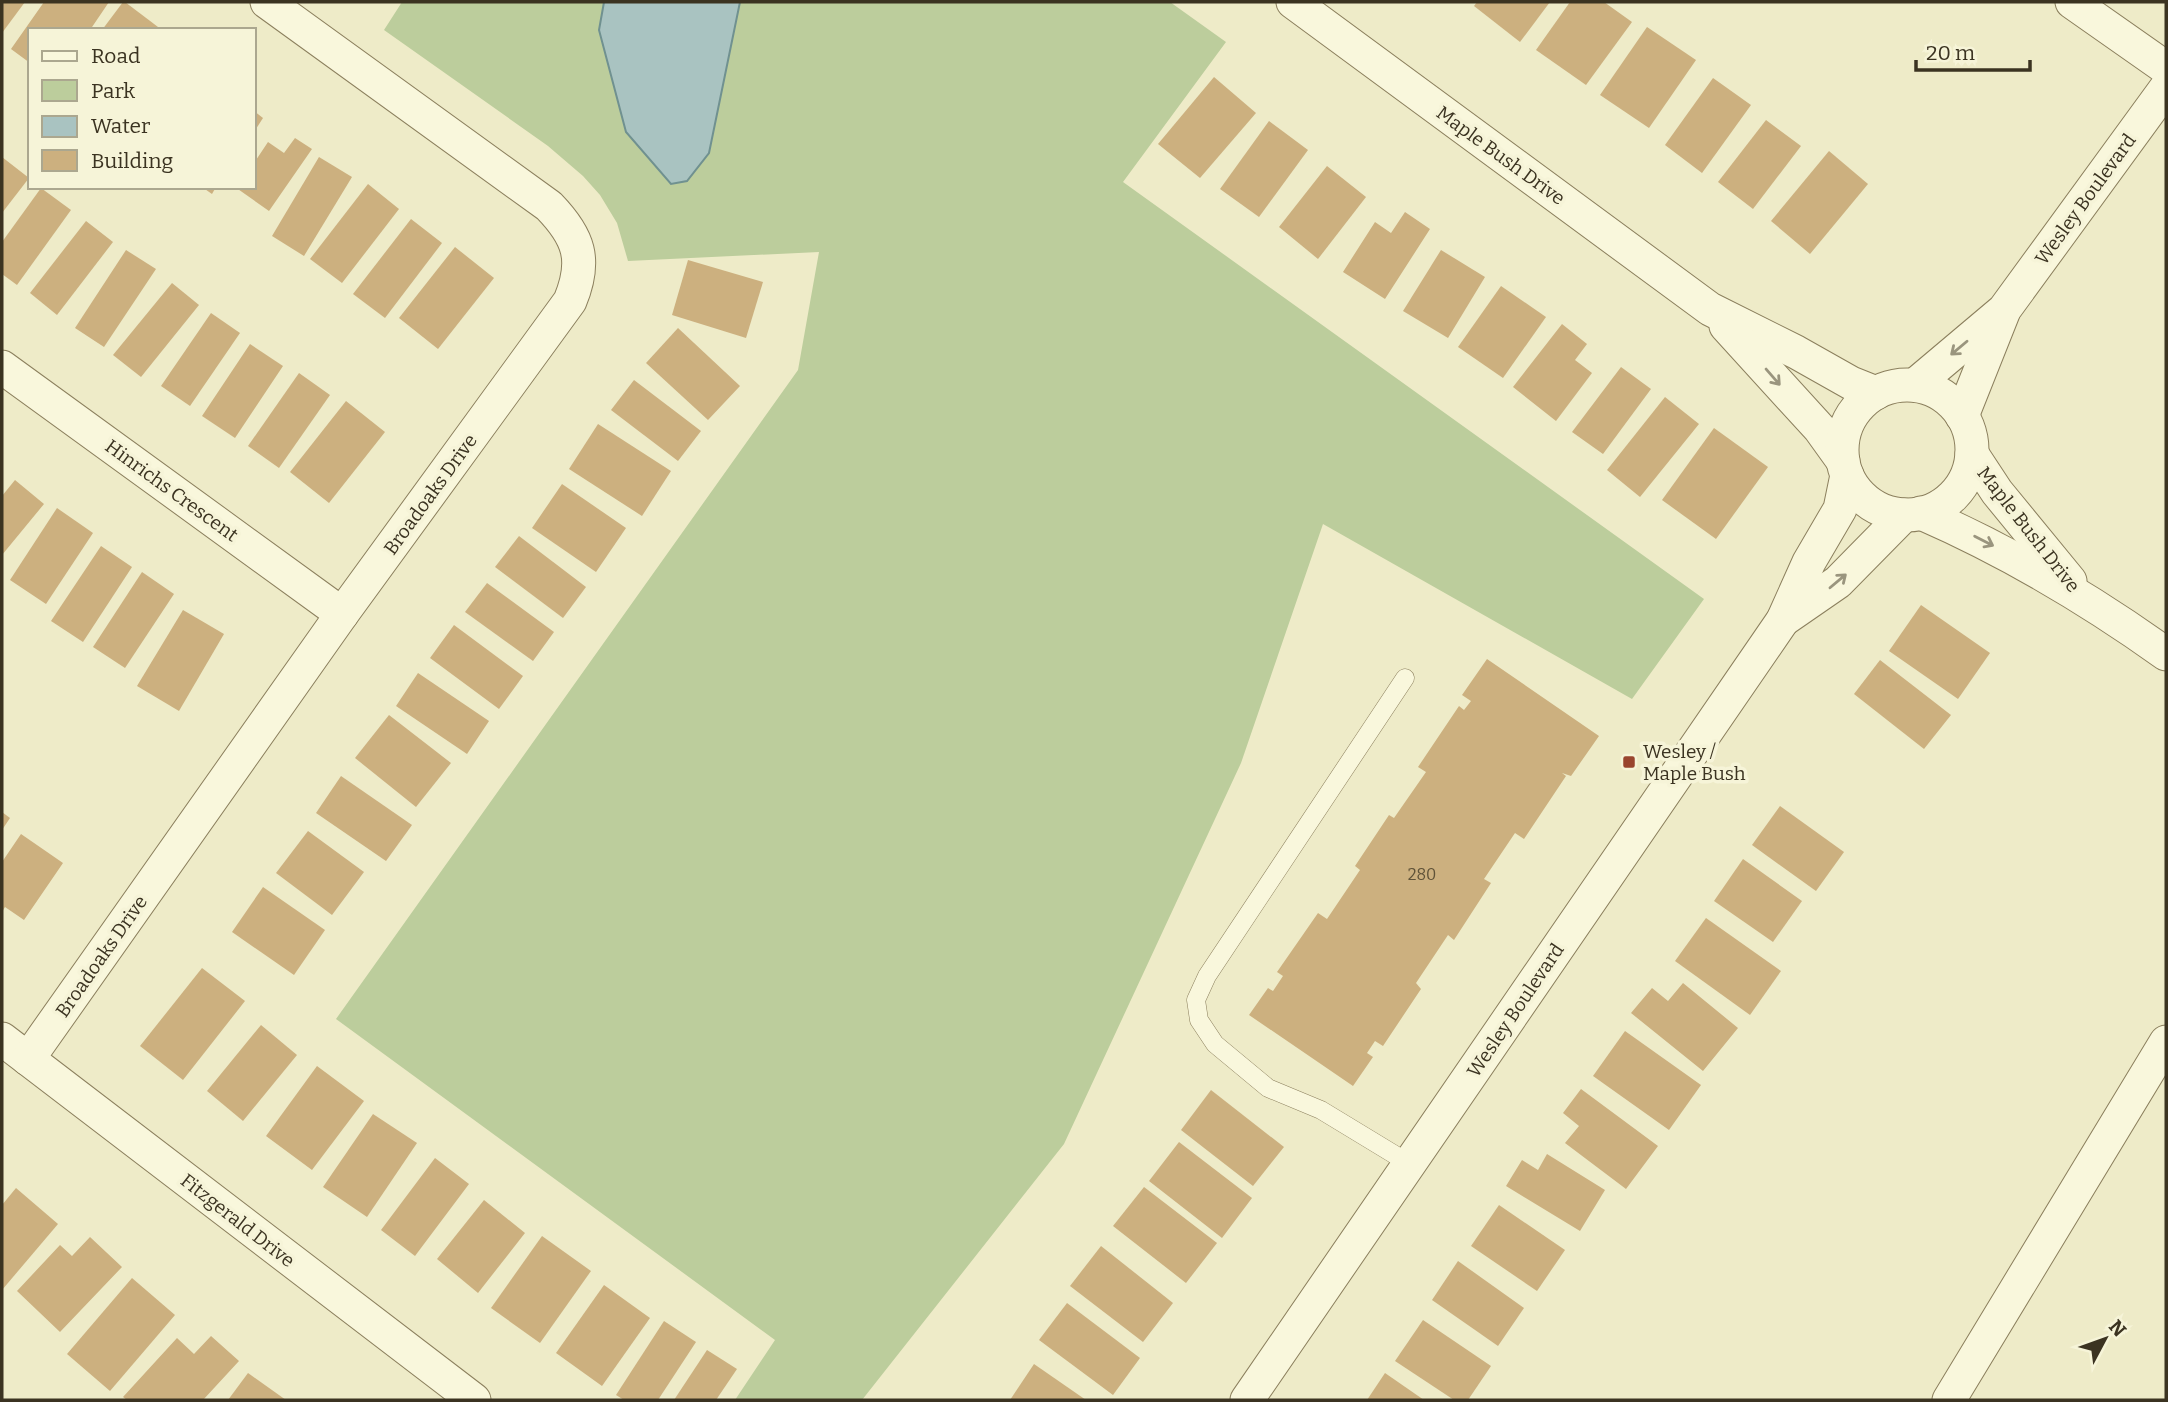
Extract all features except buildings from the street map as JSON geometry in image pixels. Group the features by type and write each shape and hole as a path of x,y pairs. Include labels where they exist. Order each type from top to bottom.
{"street":[{"name":"Broadoaks Drive","path":"28,1059 342,614 570,301 580,278 579,253 568,226 549,205 267,2"},
{"name":"Maple Bush Drive","path":"1293,2 1710,309 1851,383 1876,393"},
{"path":"2072,2 2166,68"},
{"name":"Wesley Boulevard","path":"1914,386 2004,310 2166,88"},
{"name":"Maple Bush Drive","path":"1710,309 1820,429 1845,468"},
{"name":"Wesley Boulevard","path":"1962,416 2004,310"},
{"name":"Hinrichs Crescent","path":"2,367 342,614"},
{"path":"1895,386 1914,386 1933,391 1950,401 1962,416 1970,434 1972,454 1961,486 1937,508 1913,514 1886,512 1870,503 1845,468 1845,429 1863,402 1876,393 1895,386"},
{"name":"Maple Bush Drive","path":"1972,454 1997,492 2082,597"},
{"name":"Wesley Boulevard","path":"1247,1400 1783,620 1809,562 1840,509 1845,468"},
{"name":"Maple Bush Drive","path":"1913,514 1981,539 2082,597"},
{"name":"Wesley Boulevard","path":"1783,620 1838,582 1913,514"},
{"path":"2082,597 2166,654"},
{"name":"Fitzgerald Drive","path":"2,1039 474,1400"},
{"path":"1949,1400 2158,1079 2166,1042"}],"lane":[{"path":"1405,678 1206,976 1196,1000 1199,1020 1215,1044 1268,1087 1321,1110 1410,1164"}],"green space":[{"path":"402,2 1170,2 1226,42 1123,182 1704,599 1632,699 1323,524 1241,763 1064,1144 862,1400 735,1400 775,1340 336,1019 798,370 819,252 628,261 617,223 600,195 583,176 548,146 384,30"}],"water":[{"path":"604,2 740,2 709,153 687,181 671,184 626,132 599,30"}],"place":[{"name":"Wesley / Maple Bush","path":"1629,762"}]}
